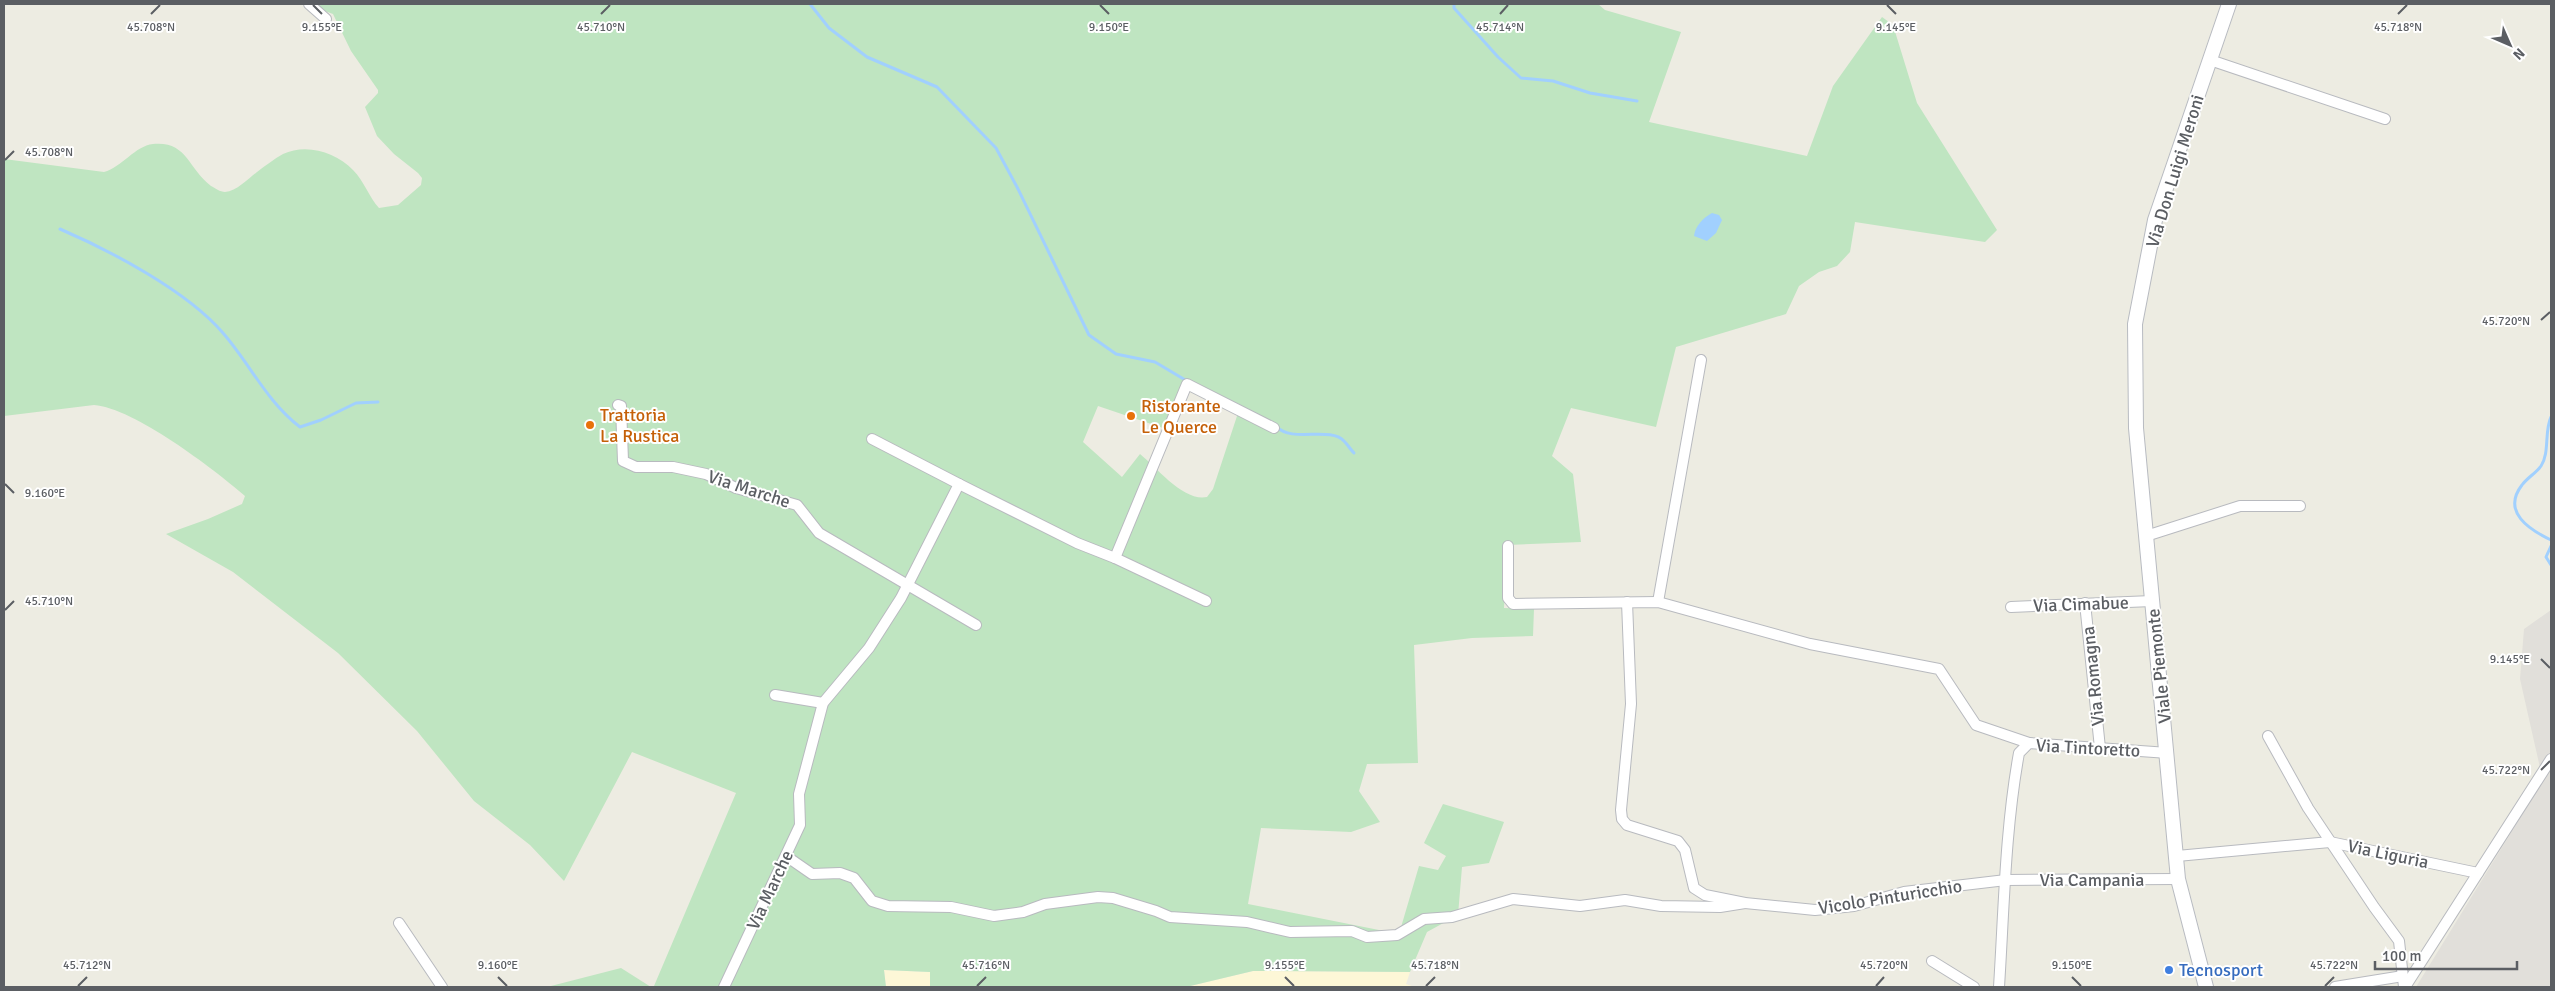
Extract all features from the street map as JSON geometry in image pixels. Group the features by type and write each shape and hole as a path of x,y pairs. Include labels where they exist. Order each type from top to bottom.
{"street":[{"path":"309,4 326,19"},
{"name":"Via Don Luigi Meroni","path":"2135,341 2135,324 2156,220 2229,4"},
{"path":"2210,60 2385,119"},
{"name":"Viale Piemonte","path":"2135,341 2136,428 2168,753 2178,879 2206,987"},
{"path":"1658,602 1701,360"},
{"path":"1115,558 1188,384 1274,428"},
{"name":"Via Marche","path":"618,405 621,406 624,460 636,467 673,467 706,474 736,488 797,505 819,533 976,626"},
{"path":"872,439 1077,543 1115,558 1206,601"},
{"name":"Via Marche","path":"724,987 800,825 799,794 823,703 869,648 901,598 959,484"},
{"path":"2146,536 2240,506 2300,506"},
{"path":"1508,546 1508,598 1513,604 1658,602 1810,644 1939,669 1976,725 2029,743"},
{"name":"Via Cimabue","path":"2011,606 2152,601"},
{"path":"1627,602 1631,704 1621,810 1622,819 1627,825 1678,841 1686,850 1694,888 1705,895 1745,903"},
{"name":"Via Romagna","path":"2085,604 2100,748"},
{"path":"775,695 823,703"},
{"name":"Via Liguria","path":"2268,736 2308,808 2330,842 2478,873"},
{"name":"Via Tintoretto","path":"1999,987 2006,880 2006,841 2019,753 2029,743 2168,753"},
{"path":"2404,987 2551,759"},
{"path":"2177,856 2330,842 2399,941 2404,987"},
{"path":"786,856 812,874 840,873 854,878 872,902 888,906 951,907 994,916 1023,912 1045,904 1098,897 1113,898 1148,908 1170,917 1247,922 1290,932 1352,931 1367,937 1397,935 1424,919 1452,917 1513,899 1580,906 1625,900 1661,906 1720,907 1745,903"},
{"name":"Via Campania","path":"2006,880 2178,879"},
{"name":"Vicolo Pinturicchio","path":"1745,903 1815,910 1854,906 1904,892 2006,880"},
{"path":"399,923 442,987"},
{"path":"1932,961 1974,987"},
{"path":"2335,987 2403,976"}],"shaded area":[{"path":"2551,610 2551,987 2416,987 2543,781 2520,679 2524,629"},
{"path":"884,970 930,972 930,987 886,987"},
{"path":"1253,971 1410,972 1406,984 1415,987 1186,987"}],"green space":[{"path":"306,4 1598,4 1605,10 1681,32 1649,122 1807,156 1833,86 1882,17 1893,25 1917,103 1997,230 1985,242 1855,222 1850,252 1837,266 1819,272 1799,286 1786,314 1676,347 1656,427 1571,408 1552,456 1573,474 1581,542 1507,545 1504,608 1534,609 1533,636 1472,638 1414,645 1418,763 1367,764 1359,791 1380,822 1351,832 1261,828 1248,904 1399,934 1419,866 1438,870 1446,856 1424,843 1443,804 1504,822 1489,863 1462,867 1458,915 1427,932 1410,972 1253,971 1186,987 930,987 930,972 884,970 886,987 657,987 654,986 736,793 632,752 564,881 530,845 474,801 417,731 338,653 233,572 166,534 242,504 245,496 231,484 194,456 151,428 111,409 94,405 4,416 4,159 104,172 117,166 134,152 146,146 164,144 180,151 203,179 219,191 225,192 238,187 283,154 301,149 311,149 338,158 353,170 379,208 398,205 421,185 422,178 418,173 394,154 377,136 365,107 378,93 378,90 351,51 333,14","holes":["1191,387 1238,413 1213,489 1207,497 1198,497 1180,489 1140,454 1122,477 1083,442 1098,406 1163,428"]},
{"path":"621,968 651,987 547,987"}],"water":[{"path":"1712,213 1719,215 1722,220 1716,233 1707,241 1694,236 1700,223"}],"waterway":[{"path":"810,4 829,28 867,57 937,87 996,148 1089,335 1116,354 1155,362 1187,381"},
{"path":"1454,4 1454,8 1498,57 1521,78 1553,81 1590,93 1637,101"},
{"path":"60,229 124,260 190,302 223,333 268,394 288,417 300,427 321,420 356,403 378,402"},
{"path":"2551,417 2544,460 2539,469 2522,485 2516,495 2515,504 2516,512 2521,519 2535,531 2551,540"},
{"path":"1277,427 1284,432 1292,434 1321,434 1338,437 1354,453"},
{"path":"2551,546 2546,557 2551,565"}],"place":[{"name":"Ristorante Le Querce","path":"1131,416"},
{"name":"Trattoria La Rustica","path":"590,425"},
{"name":"Tecnosport","path":"2169,970"}]}
